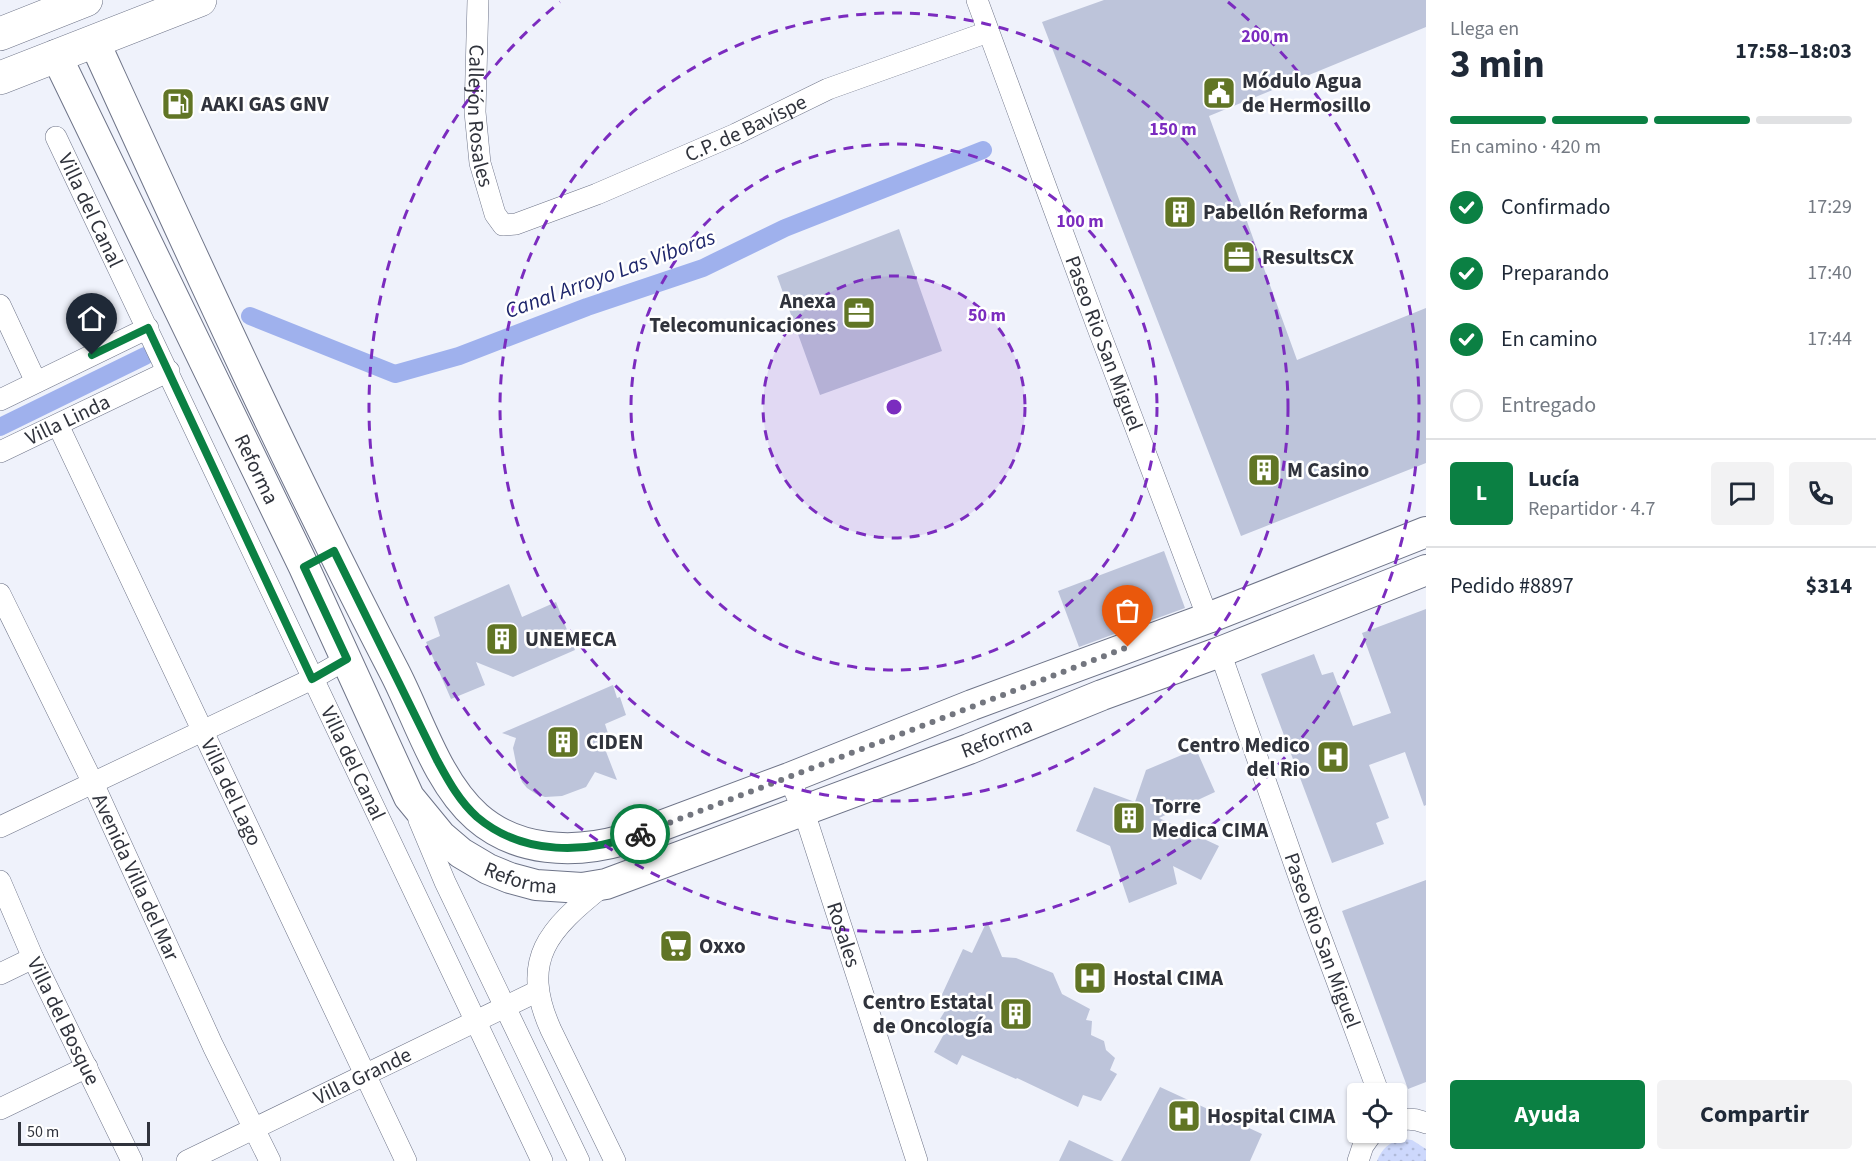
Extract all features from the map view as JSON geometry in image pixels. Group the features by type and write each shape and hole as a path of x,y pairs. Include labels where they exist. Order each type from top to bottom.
{"main road":[{"path":"0,78 200,0"},
{"path":"0,34 35,10 80,1 94,40"},
{"path":"35,10 56,55"},
{"name":"Reforma","path":"94,40 247,370 450,784 476,816 506,836 554,848 579,849 604,846 789,778 972,705 1198,622 1426,532"},
{"name":"Reforma","path":"56,55 304,567 410,797 441,836 461,853 488,869 510,878 536,885 582,888 606,884 969,749 1102,694 1226,650 1426,570"},
{"path":"304,567 334,551"},
{"path":"1226,650 1227,633 1231,628 1303,595 1317,575"},
{"path":"1102,694 1099,677 1102,672 1171,639 1198,622"}],"street":[{"name":"Callejón Rosales","path":"478,0 476,112 480,163 495,214 503,225"},
{"name":"Paseo Rio San Miguel","path":"977,0 1096,323 1198,622"},
{"name":"C.P. de Bavispe","path":"503,225 516,224 597,194 736,134 828,89 988,32"},
{"name":"Villa del Canal","path":"56,137 542,1161"},
{"path":"0,305 36,382"},
{"path":"0,400 148,328"},
{"name":"Villa Linda","path":"0,452 169,371"},
{"name":"Villa del Lago","path":"58,425 406,1161"},
{"name":"Avenida Villa del Mar","path":"0,594 93,783 213,1046 270,1161"},
{"name":"Paseo Rio San Miguel","path":"1226,650 1311,911 1375,1083"},
{"path":"0,827 312,679 347,659"},
{"name":"Rosales","path":"789,778 804,812 917,1161"},
{"name":"Villa del Canal","path":"410,797 445,882 579,1161"},
{"name":"Villa del Bosque","path":"0,881 33,958 132,1161"},
{"path":"606,884 577,907 548,940 537,969 538,991 543,1011 615,1161"},
{"path":"0,974 33,958"},
{"name":"Villa Grande","path":"187,1161 538,991"},
{"path":"0,1109 87,1066"},
{"path":"1407,1119 1426,1123"},
{"path":"1358,1161 1365,1143"}],"shaded area":[{"path":"1412,1140 1426,1149 1426,1161 1377,1161 1387,1146"}],"building":[{"name":"Pabellón Reforma","path":"1104,0 1426,0 1426,27 1209,116 1297,360 1426,308 1426,463 1241,536 1042,22"},
{"name":"Anexa Telecomunicaciones","path":"899,229 942,351 820,395 777,276"},
{"path":"1164,551 1185,608 1079,647 1058,591"},
{"name":"UNEMECA","path":"509,584 522,617 556,602 575,650 513,677 476,662 485,685 451,699 426,642 440,636 434,617"},
{"name":"Centro Medico del Rio","path":"1426,609 1426,805 1424,806 1405,752 1369,765 1389,818 1376,823 1384,844 1332,863 1261,674 1314,654 1322,675 1333,672 1353,726 1391,713 1362,633"},
{"name":"CIDEN","path":"613,685 626,715 605,724 612,746 605,749 617,780 595,772 586,787 562,796 545,797 527,788 517,768 513,748 516,738 502,733"},
{"name":"Torre Medica CIMA","path":"1196,749 1215,792 1159,818 1219,846 1201,880 1173,866 1177,884 1129,903 1110,846 1076,831 1094,787 1135,802 1146,770"},
{"path":"1426,880 1426,1082 1408,1089 1342,911"},
{"name":"Centro Estatal de Oncología","path":"987,921 1002,957 1016,958 1053,973 1062,994 1090,1009 1086,1020 1092,1021 1091,1035 1104,1041 1106,1050 1115,1058 1110,1070 1117,1074 1101,1101 1083,1095 1078,1107 962,1055 957,1065 934,1052 949,1025 940,1019 948,1006 939,1001 963,949 972,953"},
{"name":"Hospital CIMA","path":"1160,1087 1262,1134 1250,1161 1121,1161"},
{"path":"1069,1140 1114,1161 1059,1161"}],"waterway":[{"name":"Canal Arroyo Las Viboras","path":"250,316 395,374 459,356 587,307 703,268 785,228 983,150"},
{"name":"Canal Arroyo Las Viboras","path":"0,427 145,356"}],"way so far":[{"path":"640,834 1128,647"}],"place":[{"name":"Módulo Agua de Hermosillo","path":"1219,93"},
{"name":"AAKI GAS GNV","path":"178,104"},
{"name":"Pabellón Reforma","path":"1180,212"},
{"name":"ResultsCX","path":"1239,257"},
{"name":"Anexa Telecomunicaciones","path":"859,313"},
{"name":"M Casino","path":"1264,470"},
{"name":"UNEMECA","path":"502,639"},
{"name":"CIDEN","path":"563,742"},
{"name":"Centro Medico del Rio","path":"1333,757"},
{"name":"Torre Medica CIMA","path":"1129,818"},
{"name":"Oxxo","path":"676,946"},
{"name":"Hostal CIMA","path":"1090,978"},
{"name":"Centro Estatal de Oncología","path":"1016,1014"},
{"name":"Hospital CIMA","path":"1184,1116"}],"route":[{"path":"92,355 148,328 312,679 347,659 304,567 334,551 437,760 450,784 476,816 506,836 554,848 579,849 604,846 640,834"}]}
